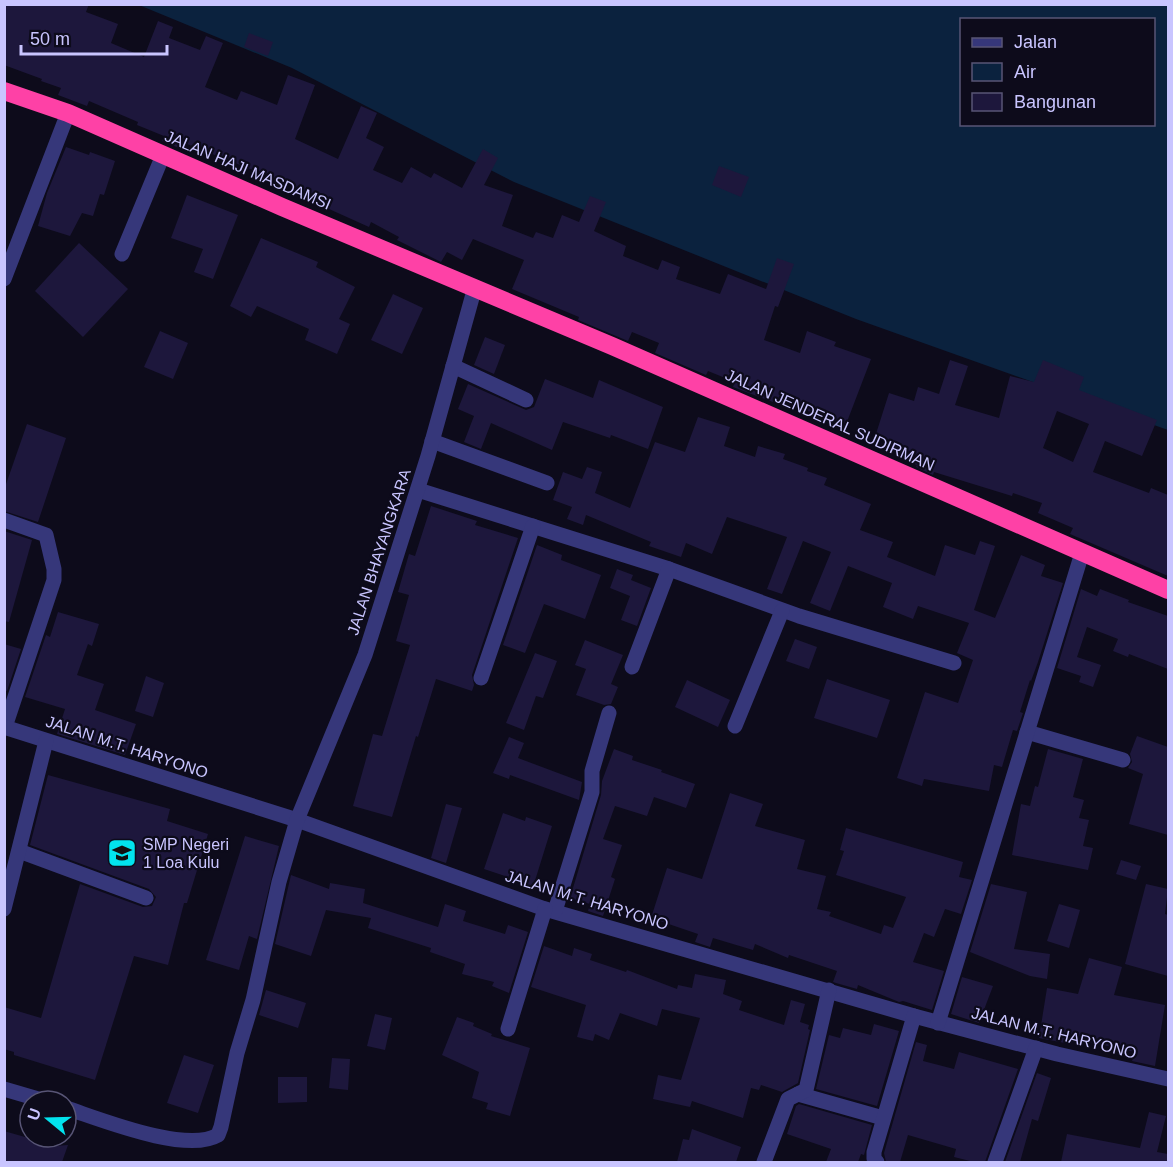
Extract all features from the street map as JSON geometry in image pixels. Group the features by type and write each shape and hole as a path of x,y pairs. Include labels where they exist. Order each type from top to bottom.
{"highway":[{"name":"JALAN HAJI MASDAMSI","path":"4,91 68,113 282,207 475,287"},
{"name":"JALAN JENDERAL SUDIRMAN","path":"475,287 1168,590"}],"street":[{"path":"4,279 68,113"},
{"path":"122,254 163,155"},
{"name":"JALAN BHAYANGKARA","path":"78,1112 127,1128 168,1138 203,1141 218,1135 237,1053 253,1000 279,882 297,820 365,655 418,490 475,287"},
{"path":"453,366 526,400"},
{"path":"432,441 547,483"},
{"path":"418,490 669,569 782,610 954,663"},
{"path":"4,520 46,535 54,569 54,580 45,612 28,654 5,727"},
{"path":"481,678 533,526"},
{"path":"938,1023 1082,553"},
{"path":"632,667 669,569"},
{"path":"735,726 782,610"},
{"path":"508,1029 592,792 592,771 609,713"},
{"name":"JALAN M.T. HARYONO","path":"5,727 297,820 550,910 938,1023 1036,1048 1168,1075"},
{"path":"1027,732 1123,760"},
{"path":"4,909 46,741"},
{"path":"19,851 146,898"},
{"path":"764,1162 788,1099 806,1090 829,990"},
{"path":"877,1162 873,1152 914,1016"},
{"path":"995,1162 1036,1048"},
{"path":"798,1094 884,1118"}],"water":[{"path":"139,5 1168,5 1168,430 856,319 514,182 292,68"}],"building":[{"path":"4,4 89,4 86,12 118,24 111,43 144,57 158,21 173,27 169,38 200,50 206,36 223,43 205,87 237,100 241,91 277,105 288,75 315,85 295,139 338,159 361,106 377,113 366,138 384,147 373,170 402,183 411,167 431,178 434,173 462,188 483,149 498,158 484,185 513,195 502,226 533,238 536,232 553,238 562,215 579,222 590,196 606,202 594,231 626,246 623,256 658,270 662,260 680,267 676,279 720,294 728,274 766,289 777,258 794,264 778,307 775,306 764,340 800,353 807,331 836,342 834,346 871,359 845,427 775,399 773,402 733,387 735,382 708,371 706,375 655,353 659,343 632,332 628,341 578,320 579,317 512,289 524,260 473,239 462,260 447,252 441,262 397,240 399,237 371,222 369,227 298,195 301,189 182,142 179,148 162,141 164,136 137,125 138,122 89,101 87,106 58,95 61,88 4,65"},
{"path":"249,33 273,42 268,56 244,47"},
{"path":"66,147 115,161 104,195 100,194 93,216 82,213 70,236 38,226 47,193"},
{"path":"719,166 749,177 741,197 712,185"},
{"path":"187,195 238,215 213,279 194,272 203,249 171,238"},
{"path":"261,238 318,262 316,267 355,287 339,319 350,324 337,354 305,340 309,329 257,306 251,317 230,306"},
{"path":"79,243 128,289 83,337 35,291"},
{"path":"393,294 423,308 402,354 371,340"},
{"path":"160,331 188,343 173,379 144,367"},
{"path":"485,337 505,345 494,374 474,365"},
{"path":"950,360 968,366 955,405 999,418 1010,376 1034,382 1043,360 1084,377 1079,390 1157,420 1142,456 1105,441 1093,472 1149,493 1151,488 1168,495 1168,576 1070,534 1073,528 1038,513 1042,503 934,472 933,475 916,467 917,465 895,457 899,445 875,437 889,393 914,401 918,387 939,394","holes":["1057,411 1089,424 1073,462 1043,448"]},
{"path":"545,379 593,398 599,380 663,407 648,449 611,435 610,438 563,422 552,450 491,423 481,449 464,442 474,416 458,409 468,384 526,410 534,407"},
{"path":"698,417 730,427 724,446 755,457 758,446 785,454 783,459 827,478 824,485 871,504 860,530 893,542 887,557 935,576 945,545 975,555 980,541 995,546 974,610 995,618 1021,555 1045,565 1041,576 1063,583 1020,712 1023,713 1017,731 1013,730 1002,767 994,765 989,791 924,779 922,786 897,778 925,692 958,703 973,660 957,653 969,623 918,606 913,619 883,607 892,583 848,566 830,611 810,603 831,552 803,541 782,594 767,589 787,537 727,517 712,554 686,543 681,557 649,546 651,542 586,515 583,525 567,519 572,507 553,500 563,472 582,479 587,467 602,472 595,493 630,508 655,442 685,452"},
{"path":"27,424 66,438 38,522 4,511 4,490"},
{"path":"431,506 477,521 475,525 518,538 472,675 474,685 472,691 436,679 392,817 353,806 373,734 382,736 410,645 396,641 409,595 398,592 409,554 415,556"},
{"path":"4,531 32,540 9,622 4,621"},
{"path":"537,545 562,555 561,560 601,575 585,619 544,604 525,653 503,645"},
{"path":"617,569 633,575 631,580 651,588 637,626 621,620 630,596 610,588"},
{"path":"1081,589 1097,596 1100,589 1168,616 1168,669 1129,654 1128,657 1113,651 1118,639 1087,627 1077,657 1101,665 1093,687 1079,682 1081,676 1057,668"},
{"path":"58,612 99,624 92,646 88,644 77,675 104,684 95,710 136,724 125,755 57,734 65,709 25,697 46,635 50,637"},
{"path":"795,639 817,647 809,669 786,661"},
{"path":"585,640 623,655 611,684 618,687 611,704 604,705 576,695 586,669 575,665"},
{"path":"4,644 21,649 7,691 4,690"},
{"path":"535,653 557,661 543,698 536,696 524,730 506,723"},
{"path":"146,676 164,683 153,717 135,711"},
{"path":"827,679 890,700 877,738 814,718"},
{"path":"687,680 730,700 718,727 675,707"},
{"path":"1137,736 1168,747 1168,835 1129,824 1143,774 1128,768 1132,762 1130,754"},
{"path":"509,737 524,743 518,758 582,782 579,800 510,775 509,779 493,773"},
{"path":"614,749 633,756 632,760 695,784 686,808 654,797 647,816 615,806 603,839 622,845 611,877 615,879 603,916 588,911 590,904 570,898 601,795 602,781"},
{"path":"1048,749 1083,759 1073,797 1084,800 1079,818 1089,820 1083,846 1093,848 1088,870 1012,855 1021,804 1030,806 1035,786 1038,787"},
{"path":"48,775 170,809 167,821 208,834 187,903 184,903 168,965 134,956 95,1080 14,1055 14,1052 4,1049 4,1007 41,1018 80,884 143,907 152,906 156,897 149,889 30,845"},
{"path":"730,793 763,804 755,826 805,840 797,869 826,876 817,909 831,912 829,916 881,934 884,925 893,928 906,897 836,875 844,851 840,850 846,828 963,862 959,877 972,880 961,914 945,909 934,937 924,933 913,962 944,971 932,1010 903,1001 899,1002 858,985 857,989 833,982 837,971 789,955 788,958 755,944 753,950 713,938 710,947 695,942 698,934 651,918 667,868 702,879"},
{"path":"446,804 462,808 446,863 431,858"},
{"path":"503,813 525,821 526,817 552,826 533,887 484,869"},
{"path":"245,836 279,846 257,939 249,936 239,970 206,960"},
{"path":"1121,860 1141,866 1136,880 1116,874"},
{"path":"291,875 329,889 330,883 365,889 363,903 438,927 445,904 466,911 463,921 505,934 508,925 528,932 509,993 492,986 494,982 462,974 465,964 430,952 431,948 368,928 371,918 326,910 311,956 275,944"},
{"path":"991,884 1027,892 1014,949 1050,954 1047,979 1030,976 970,952"},
{"path":"1146,884 1168,889 1165,914 1168,915 1168,976 1125,964"},
{"path":"1059,904 1080,910 1069,948 1047,941"},
{"path":"544,946 572,956 574,948 592,954 590,960 626,972 627,970 677,989 678,985 692,988 695,974 726,980 723,994 742,1001 739,1010 784,1025 791,1000 805,1004 800,1022 809,1025 810,1030 798,1083 782,1092 761,1085 759,1090 751,1088 743,1118 692,1101 690,1107 653,1099 658,1075 681,1080 700,1018 662,1009 657,1026 620,1013 609,1040 595,1034 593,1041 577,1037 586,1005 531,987"},
{"path":"1089,958 1122,967 1114,995 1165,1005 1155,1066 1132,1061 1135,1052 1066,1037 1065,1043 1039,1038 1047,988 1078,994"},
{"path":"962,977 993,986 979,1023 951,1014"},
{"path":"266,990 306,1003 298,1028 259,1015"},
{"path":"375,1014 392,1018 385,1050 367,1046"},
{"path":"457,1017 474,1023 473,1026 492,1034 491,1036 530,1048 510,1116 486,1109 488,1103 472,1098 479,1072 442,1055"},
{"path":"874,1024 899,1031 877,1106 816,1089 829,1035 840,1038 843,1028 871,1035"},
{"path":"916,1042 927,1045 923,1061 954,1069 959,1052 1018,1069 985,1162 954,1157 956,1149 908,1135 900,1162 886,1162 884,1153"},
{"path":"184,1055 214,1065 198,1113 167,1103"},
{"path":"332,1058 350,1059 348,1090 329,1088"},
{"path":"1037,1073 1051,1078 1038,1121 1032,1119 1020,1162 1005,1162"},
{"path":"278,1077 307,1077 307,1102 278,1103"},
{"path":"799,1104 872,1125 864,1155 861,1154 858,1162 826,1162 831,1149 787,1134 796,1106"},
{"path":"1149,1112 1166,1116 1157,1152 1168,1154 1168,1162 1061,1162 1067,1134 1140,1148"},
{"path":"692,1129 741,1147 736,1162 677,1162 683,1139 689,1140"},
{"path":"4,1131 18,1135 18,1149 67,1149 62,1162 4,1162"}],"place":[{"name":"SMP Negeri 1 Loa Kulu","path":"122,853"}]}
